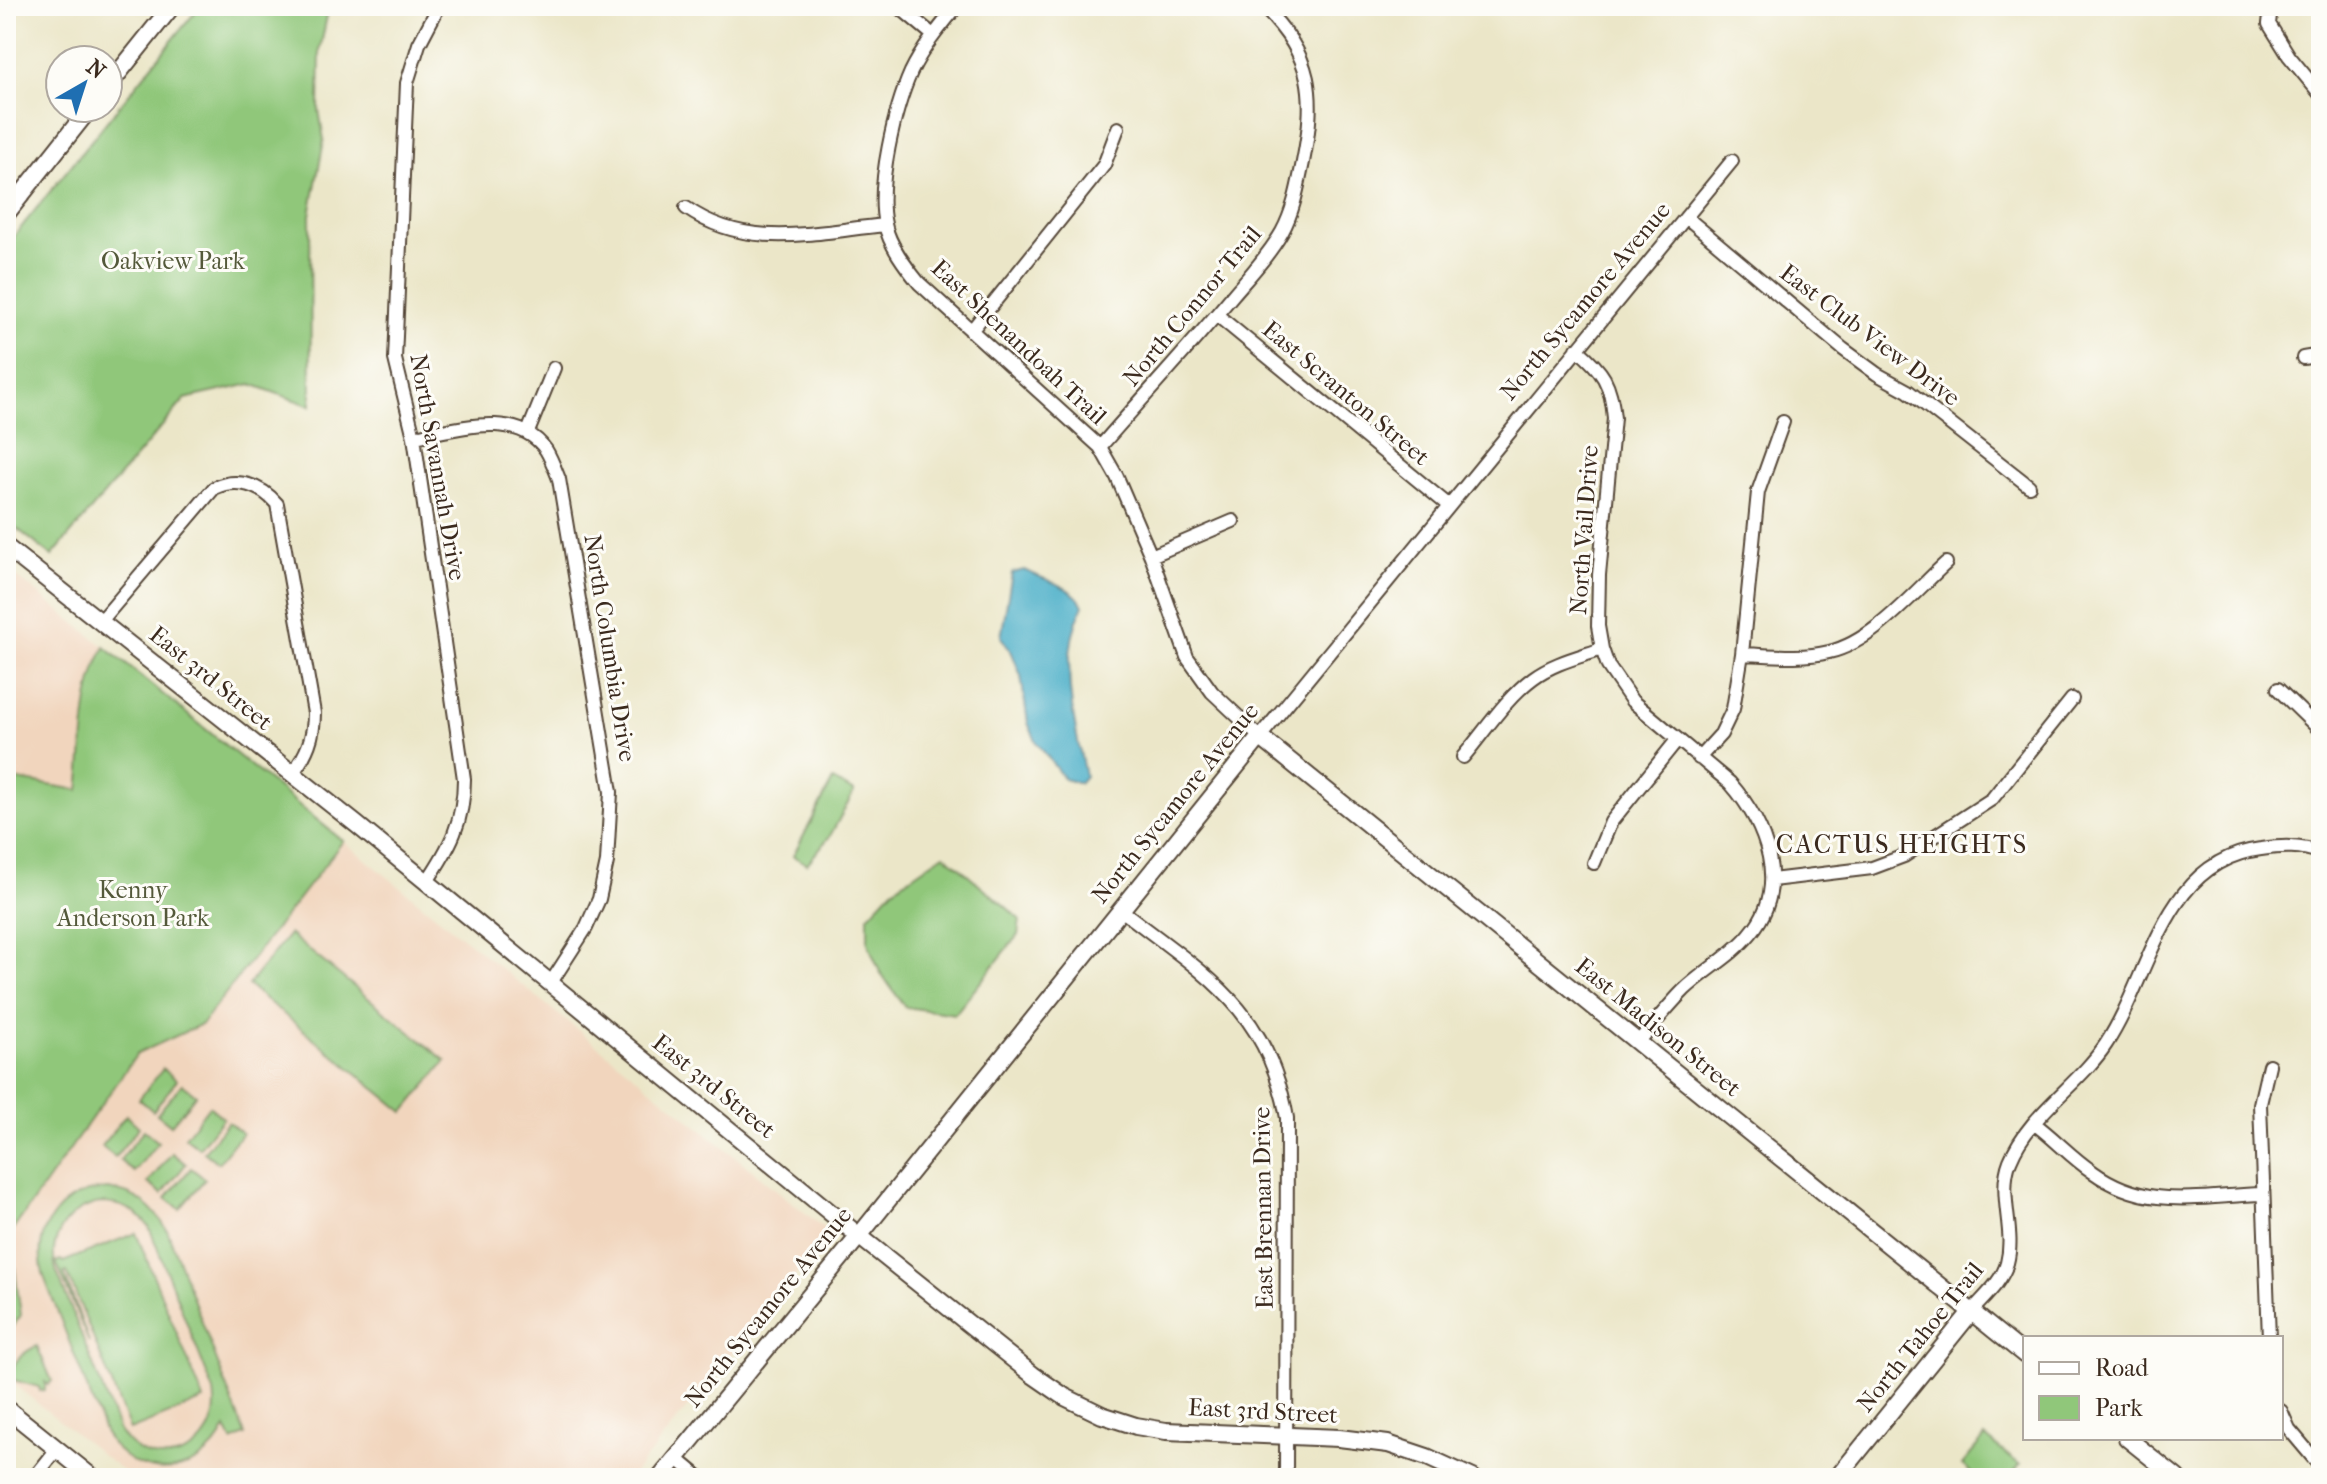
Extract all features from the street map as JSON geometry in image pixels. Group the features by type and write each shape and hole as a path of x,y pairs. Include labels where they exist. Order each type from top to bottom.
{"street":[{"path":"124,66 172,6"},
{"name":"North Savannah Drive","path":"426,883 446,853 458,827 464,803 464,779 414,437 395,359 405,100 419,44 439,6"},
{"path":"898,6 933,35"},
{"name":"East Shenandoah Trail","path":"957,6 933,35 912,71 899,109 884,185 885,225 900,257 919,283 1100,447 1117,477 1151,556 1187,657 1212,692 1260,737"},
{"name":"North Connor Trail","path":"1100,447 1217,315 1281,235 1293,204 1311,106 1307,72 1294,45 1262,6"},
{"path":"2271,6 2269,24 2289,56 2321,95"},
{"path":"6,214 77,124"},
{"path":"971,331 1104,165 1118,128"},
{"name":"North Sycamore Avenue","path":"660,1478 1448,505 1732,161"},
{"path":"686,208 706,222 745,235 780,235 885,225"},
{"name":"East Club View Drive","path":"1686,217 1843,349 1877,374 1908,391 2029,486"},
{"name":"East Scranton Street","path":"1217,315 1448,505"},
{"name":"North Vail Drive","path":"1577,349 1605,378 1612,396 1614,418 1599,575 1598,626 1608,666 1632,701 1730,783 1752,812 1768,846 1772,880 1760,921 1750,935 1684,990 1639,1041"},
{"path":"2303,358 2321,355"},
{"path":"414,437 504,425 528,432 554,368"},
{"path":"1699,758 1721,734 1733,709 1742,654 1758,492 1783,422"},
{"name":"North Columbia Drive","path":"528,432 545,449 559,479 611,792 607,862 599,899 586,928 550,984"},
{"path":"101,621 214,488 223,484 244,483 262,490 277,504 314,713 314,730 308,751 292,774"},
{"path":"1151,556 1233,521"},
{"name":"East 3rd Street","path":"6,547 292,774 859,1236 1065,1397 1102,1415 1136,1426 1166,1431 1287,1435 1388,1444 1427,1457 1473,1478"},
{"path":"1742,654 1809,655 1852,644 1872,632 1946,563"},
{"path":"1463,757 1533,678 1552,667 1602,649"},
{"path":"2278,689 2321,731"},
{"path":"1772,880 1863,869 1904,856 1992,799 2072,699"},
{"name":"East Madison Street","path":"1260,737 2023,1353"},
{"path":"1594,863 1611,822 1677,740"},
{"name":"North Tahoe Trail","path":"1837,1478 1997,1283 2008,1262 2006,1179 2017,1146 2106,1043 2123,1013 2156,935 2170,913 2199,878 2241,851 2300,847 2321,853"},
{"name":"East Brennan Drive","path":"1120,909 1226,992 1246,1015 1268,1053 1282,1087 1287,1118 1286,1478"},
{"path":"2269,1065 2260,1104 2269,1336"},
{"path":"2035,1124 2094,1173 2136,1194 2169,1199 2262,1194"},
{"path":"6,1408 93,1478"},
{"path":"2283,1416 2289,1429 2321,1467"},
{"path":"2130,1440 2177,1478"},
{"path":"34,1478 57,1449"},
{"path":"676,1458 700,1478"}],"shaded area":[{"path":"6,568 105,647 97,661 90,686 79,790 6,778"},
{"path":"343,841 830,1233 630,1478 131,1478 6,1378 6,1337 21,1315 10,1234 137,1054 202,1024"}],"green space":[{"name":"Oakview Park","path":"200,6 329,6 320,50 319,110 324,140 310,215 311,406 251,384 185,399 52,556 6,520 6,246 105,124 124,124 124,100"},
{"name":"Kenny Anderson Park","path":"105,647 343,841 202,1024 137,1054 10,1234 21,1315 6,1337 6,778 79,790 88,698"},
{"path":"833,780 854,792 830,836 807,864 793,856"},
{"path":"944,854 1020,919 1018,935 955,1014 905,1007 880,972 868,943 868,916 893,889"},
{"path":"289,934 446,1061 404,1112 248,985"},
{"path":"163,1069 177,1080 153,1111 139,1099"},
{"path":"182,1084 196,1095 171,1125 157,1114"},
{"path":"209,1106 223,1118 199,1148 185,1137"},
{"path":"126,1115 139,1127 115,1157 101,1146"},
{"path":"228,1122 242,1133 218,1163 204,1152"},
{"path":"144,1130 158,1142 134,1172 120,1160"},
{"path":"172,1153 186,1164 162,1194 148,1183"},
{"path":"191,1168 205,1179 180,1209 166,1198"},
{"path":"108,1189 135,1197 156,1214 167,1230 245,1435 232,1441 226,1428 215,1446 184,1466 167,1470 133,1462 105,1434 43,1274 41,1257 46,1227 64,1205 91,1191","holes":["108,1203 134,1212 149,1227 214,1392 214,1413 208,1431 197,1445 183,1454 167,1457 150,1455 133,1446 119,1431 56,1270 55,1247 63,1227 70,1218 89,1206"]},
{"path":"136,1233 204,1400 130,1430 67,1272 64,1273 89,1342 56,1262"},
{"path":"37,1346 52,1381 48,1385 45,1382 45,1390 40,1391 39,1387 10,1379 19,1359"},
{"path":"1985,1437 2020,1465 2009,1478 1977,1478 1962,1465"}],"water":[{"path":"1024,570 1058,584 1079,599 1083,606 1075,626 1069,669 1073,712 1085,776 1079,783 1064,779 1036,741 1028,723 1021,676 1012,653 1001,637 1012,573"}],"district":[{"name":"CACTUS HEIGHTS","path":"1902,844"}]}
